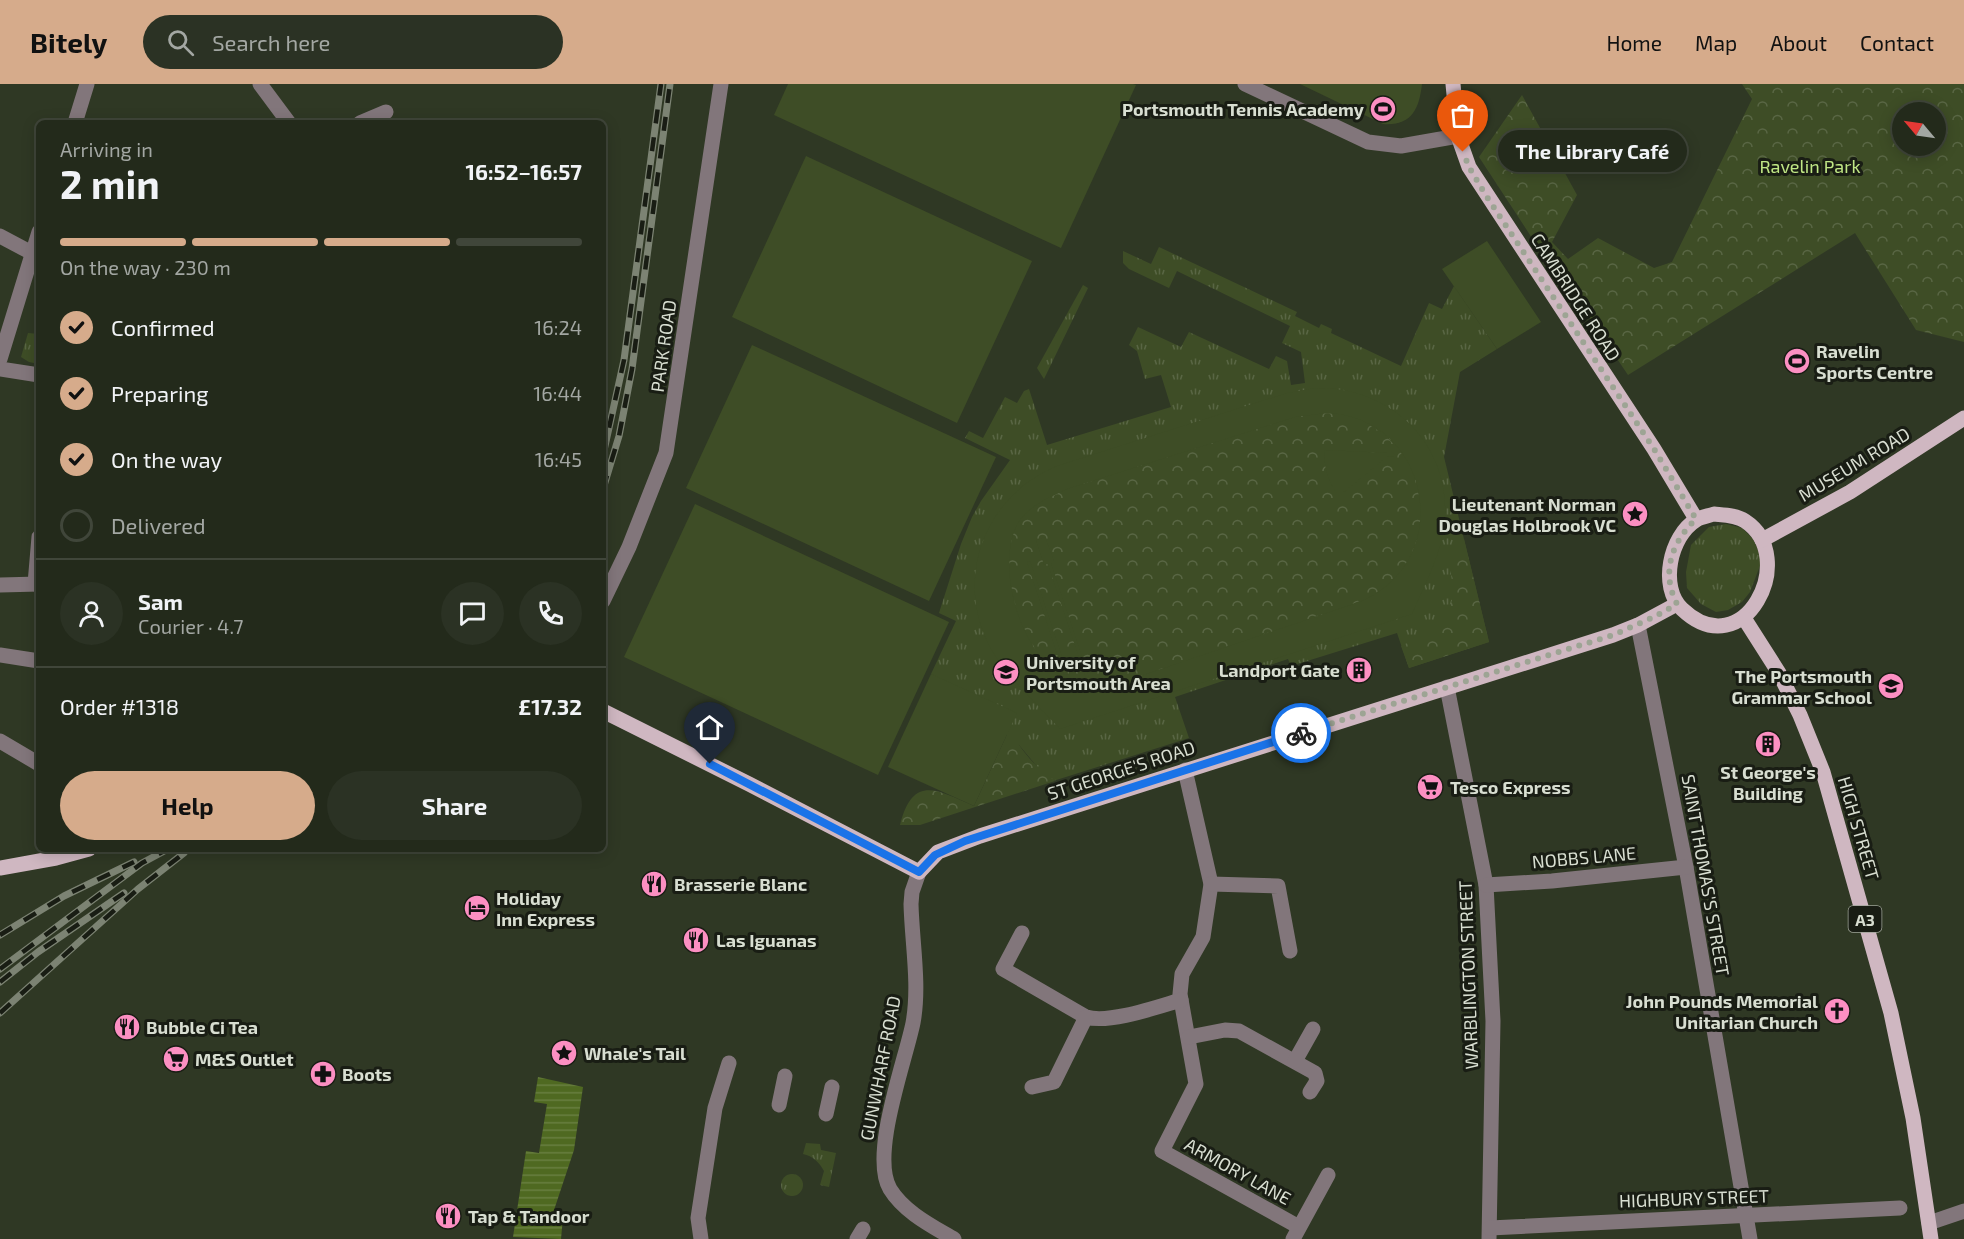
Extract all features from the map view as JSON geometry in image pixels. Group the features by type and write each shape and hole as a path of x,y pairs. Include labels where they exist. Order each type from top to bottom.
{"main road":[{"name":"CAMBRIDGE ROAD","path":"1453,84 1458,136 1469,167 1654,449 1696,519"},
{"name":"MUSEUM ROAD","path":"1762,540 1850,492 1964,418"},
{"path":"1714,514 1729,515 1744,520 1762,540 1767,553 1768,565 1765,579 1754,608 1744,618 1728,625 1701,623 1677,604 1671,591 1668,576 1671,560 1683,531 1696,519 1714,514"},
{"name":"ST GEORGE'S ROAD","path":"919,872 935,855 950,847 1613,635 1638,625 1677,604"},
{"name":"HIGH STREET","path":"1744,618 1779,673 1800,715 1823,772 1891,1013 1913,1118 1931,1239"},
{"path":"606,712 919,872"},
{"path":"0,868 78,852"}],"street":[{"path":"76,120 87,84"},
{"path":"260,84 286,120"},
{"name":"PARK ROAD","path":"606,596 629,547 666,453 721,84"},
{"path":"1245,84 1368,142 1401,146 1458,136"},
{"path":"367,120 386,112"},
{"path":"0,236 32,253"},
{"path":"0,359 36,241"},
{"path":"0,369 36,375"},
{"path":"0,585 36,584"},
{"name":"SAINT THOMAS'S STREET","path":"1638,625 1686,867 1750,1239"},
{"path":"0,655 36,661"},
{"name":"WARBLINGTON STREET","path":"1447,687 1485,885 1492,1021 1489,1234"},
{"path":"0,741 36,762"},
{"name":"ARMORY LANE","path":"1185,770 1211,884 1203,937 1185,967 1180,981 1181,1000 1195,1075 1195,1089 1162,1151 1296,1233"},
{"name":"NOBBS LANE","path":"1485,885 1686,867"},
{"name":"GUNWHARF ROAD","path":"919,872 912,899 915,995 913,1021 892,1103 882,1159 889,1188 906,1208 954,1239"},
{"path":"1211,884 1278,886 1290,951"},
{"path":"1022,933 1003,969 1086,1017 1096,1020 1140,1012 1181,1000"},
{"path":"1032,1087 1054,1082 1086,1017"},
{"path":"1295,1061 1313,1029"},
{"path":"1189,1037 1225,1030 1239,1031 1316,1075 1317,1081 1310,1092"},
{"path":"701,1239 698,1218 715,1108 729,1064"},
{"path":"779,1105 785,1076"},
{"path":"826,1114 832,1087"},
{"path":"1296,1233 1328,1174"},
{"name":"HIGHBURY STREET","path":"1489,1234 1900,1208"},
{"path":"1929,1222 1964,1210"}],"green space":[{"path":"788,84 1136,85 1061,248 774,115"},
{"name":"Portsmouth Tennis Academy","path":"1300,84 1422,84 1419,102 1412,114 1400,122 1383,124"},
{"name":"Ravelin Park","path":"1742,84 1964,84 1964,342 1916,330 1855,233 1628,375 1591,320 1551,267 1479,157 1522,95 1577,195 1552,242 1568,259 1598,238 1654,268 1672,262 1752,99"},
{"path":"806,156 1032,261 957,423 732,317"},
{"path":"1487,241 1541,322 1497,349 1442,269"},
{"path":"1159,247 1297,312 1295,316 1319,328 1321,324 1332,329 1331,333 1401,366 1429,303 1442,309 1454,286 1497,349 1460,372 1444,457 1489,642 1409,668 1397,633 1291,666 1288,659 1175,697 1189,738 1050,782 1019,745 931,674 956,621 939,613 961,544 981,501 1010,460 965,438 969,431 983,438 1005,397 1017,403 1024,391 1029,389 1047,445 1171,407 1161,375 1145,379 1137,351 1129,345 1138,327 1181,347 1189,332 1269,369 1276,356 1287,361 1291,385 1305,383 1301,352 1282,343 1290,326 1177,271 1169,288 1129,269 1123,263 1123,251 1151,264"},
{"path":"1083,285 1088,288 1044,379 1037,368"},
{"path":"28,333 36,334 36,363 21,357"},
{"path":"752,345 996,457 929,601 686,488"},
{"path":"1327,388 1354,393 1379,402 1401,416 1419,434 1432,455 1441,479 1445,505 1443,533 1434,564 1412,614 1060,729 1005,670 991,649 980,622 975,595 976,568 982,542 994,519 1011,497 1032,480 1057,466 1287,393","holes":["1327,413 1363,421 1390,439 1409,464 1419,494 1420,526 1410,557 1390,583 1359,602 1114,685 1089,685 1070,681 1050,667 1036,651 1017,611 1011,588 1009,566 1016,527 1032,508 1070,488 1295,417"]},
{"path":"1316,413 1355,419 1385,436 1407,462 1418,492 1420,525 1410,556 1389,584 1355,603 1114,685 1095,686 1076,683 1050,667 1026,632 1017,610 1009,566 1016,527 1032,508 1070,488 1295,417"},
{"path":"1325,450 1388,453 1391,451 1395,455 1388,456 1339,496 1327,474"},
{"path":"695,504 949,622 878,775 624,657"},
{"path":"1726,524 1742,528 1753,539 1760,554 1761,563 1750,592 1742,602 1728,610 1716,612 1701,604 1687,588 1686,572 1691,545 1709,527"},
{"path":"1045,537 1054,561 1051,563 1090,681 1087,682 1048,564 1044,565 1036,540"},
{"path":"1464,539 1489,642 1409,668 1401,646 1428,633 1448,611 1454,595 1450,568"},
{"path":"1030,561 1068,674 1064,675 1027,562"},
{"path":"931,674 1017,713 974,806 888,767"},
{"path":"1010,728 1018,744 1029,757 1055,781 920,825 900,825 905,809 919,792 928,790 938,792 974,806"},
{"path":"806,1143 820,1144 821,1150 836,1153 829,1187 820,1185 824,1171 820,1165 813,1158 803,1154"},
{"path":"792,1174 800,1177 803,1185 800,1193 792,1196 784,1193 781,1185 784,1177"}],"shaded area":[{"path":"538,1077 583,1087 574,1150 553,1213 563,1217 561,1239 513,1237 526,1151 539,1153 547,1104 534,1102"}],"railway":[{"path":"606,441 624,360 661,84"},
{"path":"606,479 619,436 632,369 670,84"},
{"path":"0,969 142,863 162,852"},
{"path":"0,1013 138,889 184,853"},
{"path":"0,935 64,896 134,862"},
{"path":"0,982 38,952 124,893"}],"way so far":[{"path":"1301,733 1613,635 1638,625 1677,604 1668,576 1671,560 1683,531 1696,519 1654,449 1485,194 1463,152"}],"place":[{"name":"Portsmouth Tennis Academy","path":"1383,109"},
{"name":"The Library Café","path":"1463,152"},
{"name":"Ravelin Sports Centre","path":"1797,361"},
{"name":"Lieutenant Norman Douglas Holbrook VC","path":"1635,514"},
{"name":"Landport Gate","path":"1359,670"},
{"name":"University of Portsmouth Area","path":"1006,672"},
{"name":"The Portsmouth Grammar School","path":"1891,686"},
{"name":"St George's Building","path":"1768,744"},
{"name":"Tesco Express","path":"1430,787"},
{"name":"Brasserie Blanc","path":"654,884"},
{"name":"Holiday Inn Express","path":"477,908"},
{"name":"Las Iguanas","path":"696,940"},
{"name":"John Pounds Memorial Unitarian Church","path":"1837,1011"},
{"name":"Bubble Ci Tea","path":"127,1027"},
{"name":"Whale's Tail","path":"564,1053"},
{"name":"M&S Outlet","path":"176,1059"},
{"name":"Boots","path":"323,1074"},
{"name":"Tap & Tandoor","path":"448,1216"}],"route":[{"path":"710,764 919,872 943,849 1301,733"}]}
